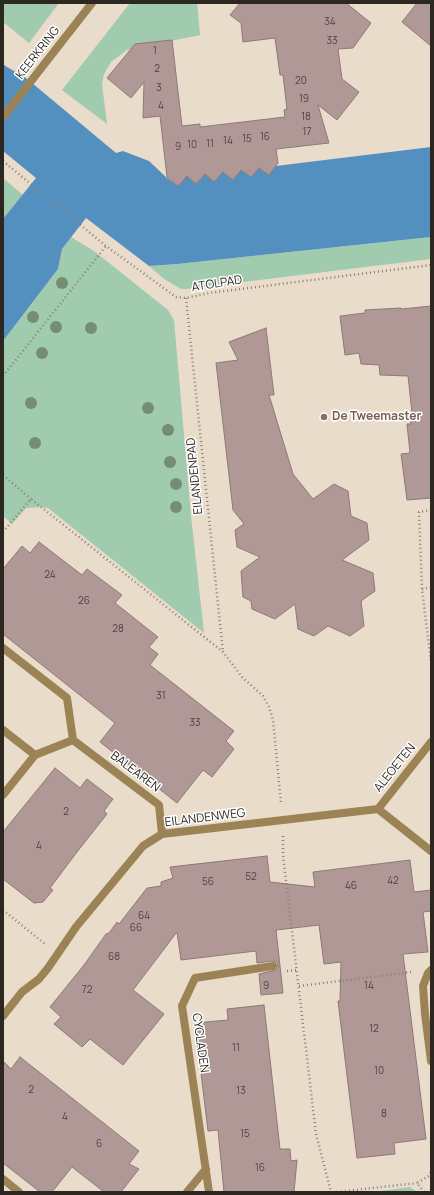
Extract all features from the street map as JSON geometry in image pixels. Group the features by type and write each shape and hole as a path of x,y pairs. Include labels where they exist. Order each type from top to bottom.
{"street":[{"name":"KEERKRING","path":"3,118 92,3"},
{"path":"3,648 67,698 73,740 35,755 3,795"},
{"path":"3,730 35,755"},
{"name":"BALEAREN","path":"73,740 159,805 162,834"},
{"name":"ALEOETEN","path":"378,809 431,742"},
{"path":"378,809 431,851"},
{"name":"EILANDENWEG","path":"3,1016 22,992 39,979 76,927 143,846 162,834 378,809"},
{"name":"CYCLADEN","path":"209,1192 182,1006 195,978 273,966"},
{"path":"429,972 423,986 428,1017 431,1061"},
{"path":"187,1192 206,1169"},
{"path":"3,1179 19,1192"}],"path":[{"name":"ATOLPAD","path":"3,161 106,246 176,297 186,298 209,293 431,265"},
{"path":"3,376 106,246"},
{"name":"EILANDENPAD","path":"186,298 223,652"},
{"path":"3,476 223,652 242,677 263,696 269,707 273,720 282,821 283,855 316,1134 331,1192"},
{"path":"3,532 30,499"},
{"path":"431,510 419,512 422,589 431,662"},
{"path":"422,589 431,588"},
{"path":"3,910 58,954"},
{"path":"299,986 408,972 429,972"},
{"path":"336,1192 417,1183 429,1176 431,1172"},
{"path":"417,1183 424,1192"}],"green space":[{"path":"3,3 59,3 29,43 3,22"},
{"path":"130,3 197,3 200,35 127,50 111,62 104,74 102,84 107,124 62,90"},
{"path":"3,178 23,195 3,219"},
{"path":"71,237 94,251 168,310 174,320 191,516 204,633 48,508 26,508 12,524 3,516 3,341 58,269 62,249"},
{"path":"431,237 431,259 186,289 181,289 164,279 149,266 177,264"},
{"path":"410,1187 417,1192 373,1192"}],"water":[{"path":"3,64 26,78 116,153 123,151 149,161 178,186 187,176 196,184 205,174 214,181 223,172 233,180 241,170 251,177 259,168 269,175 276,166 431,147 431,237 149,266 86,218 62,249 58,269 3,341 3,219 36,178 3,151"}],"building":[{"path":"240,3 346,3 371,23 353,48 338,49 342,79 359,92 337,120 318,105 329,143 276,149 278,163 269,175 259,168 251,177 241,170 233,180 223,172 214,182 205,174 196,184 187,176 178,186 167,177 160,116 143,118 144,82 131,98 107,78 135,44 172,40 182,126 200,124 200,127 285,117 284,110 287,109 283,75 280,75 275,38 243,42 241,23 230,15"},
{"path":"417,3 431,3 431,46 402,22"},
{"path":"431,306 431,498 407,500 401,454 410,453 407,424 411,424 410,413 412,413 408,376 380,375 379,365 361,364 359,353 345,355 340,316 365,313 365,310 402,309"},
{"path":"266,328 274,395 269,395 293,474 313,499 334,484 348,491 351,516 367,523 369,540 342,560 373,573 375,591 361,601 364,626 350,636 328,626 314,636 298,629 295,604 275,619 252,609 251,601 243,597 241,571 260,557 237,547 235,530 244,524 233,510 216,363 238,360 229,342"},
{"path":"39,542 82,575 87,569 122,595 115,603 158,637 149,647 158,654 150,665 234,731 226,741 234,749 212,777 203,770 177,803 100,742 115,723 3,634 3,569 22,546 30,553"},
{"path":"55,768 80,788 87,779 113,799 104,811 107,814 50,888 53,890 43,902 34,903 3,879 3,832"},
{"path":"267,856 270,882 315,887 313,872 410,860 414,892 431,890 431,911 423,912 428,952 403,954 426,1139 394,1143 395,1154 357,1158 338,1001 340,1001 341,962 324,964 319,925 276,930 283,993 261,995 259,974 276,970 278,968 277,962 272,961 257,963 256,951 181,960 177,932 133,990 164,1014 123,1065 90,1039 82,1047 54,1024 61,1017 50,1007 84,965 106,934 109,933 117,922 119,924 147,888 161,886 161,882 173,878 170,867"},
{"path":"264,1005 280,1149 290,1149 291,1161 297,1160 294,1192 224,1192 218,1130 208,1131 195,1023 228,1020 227,1009"},
{"path":"20,1057 139,1151 129,1164 139,1169 121,1192 104,1192 72,1167 52,1192 40,1192 3,1163 3,1061 11,1069"}],"place":[{"name":"De Tweemaster","path":"324,417"}]}
